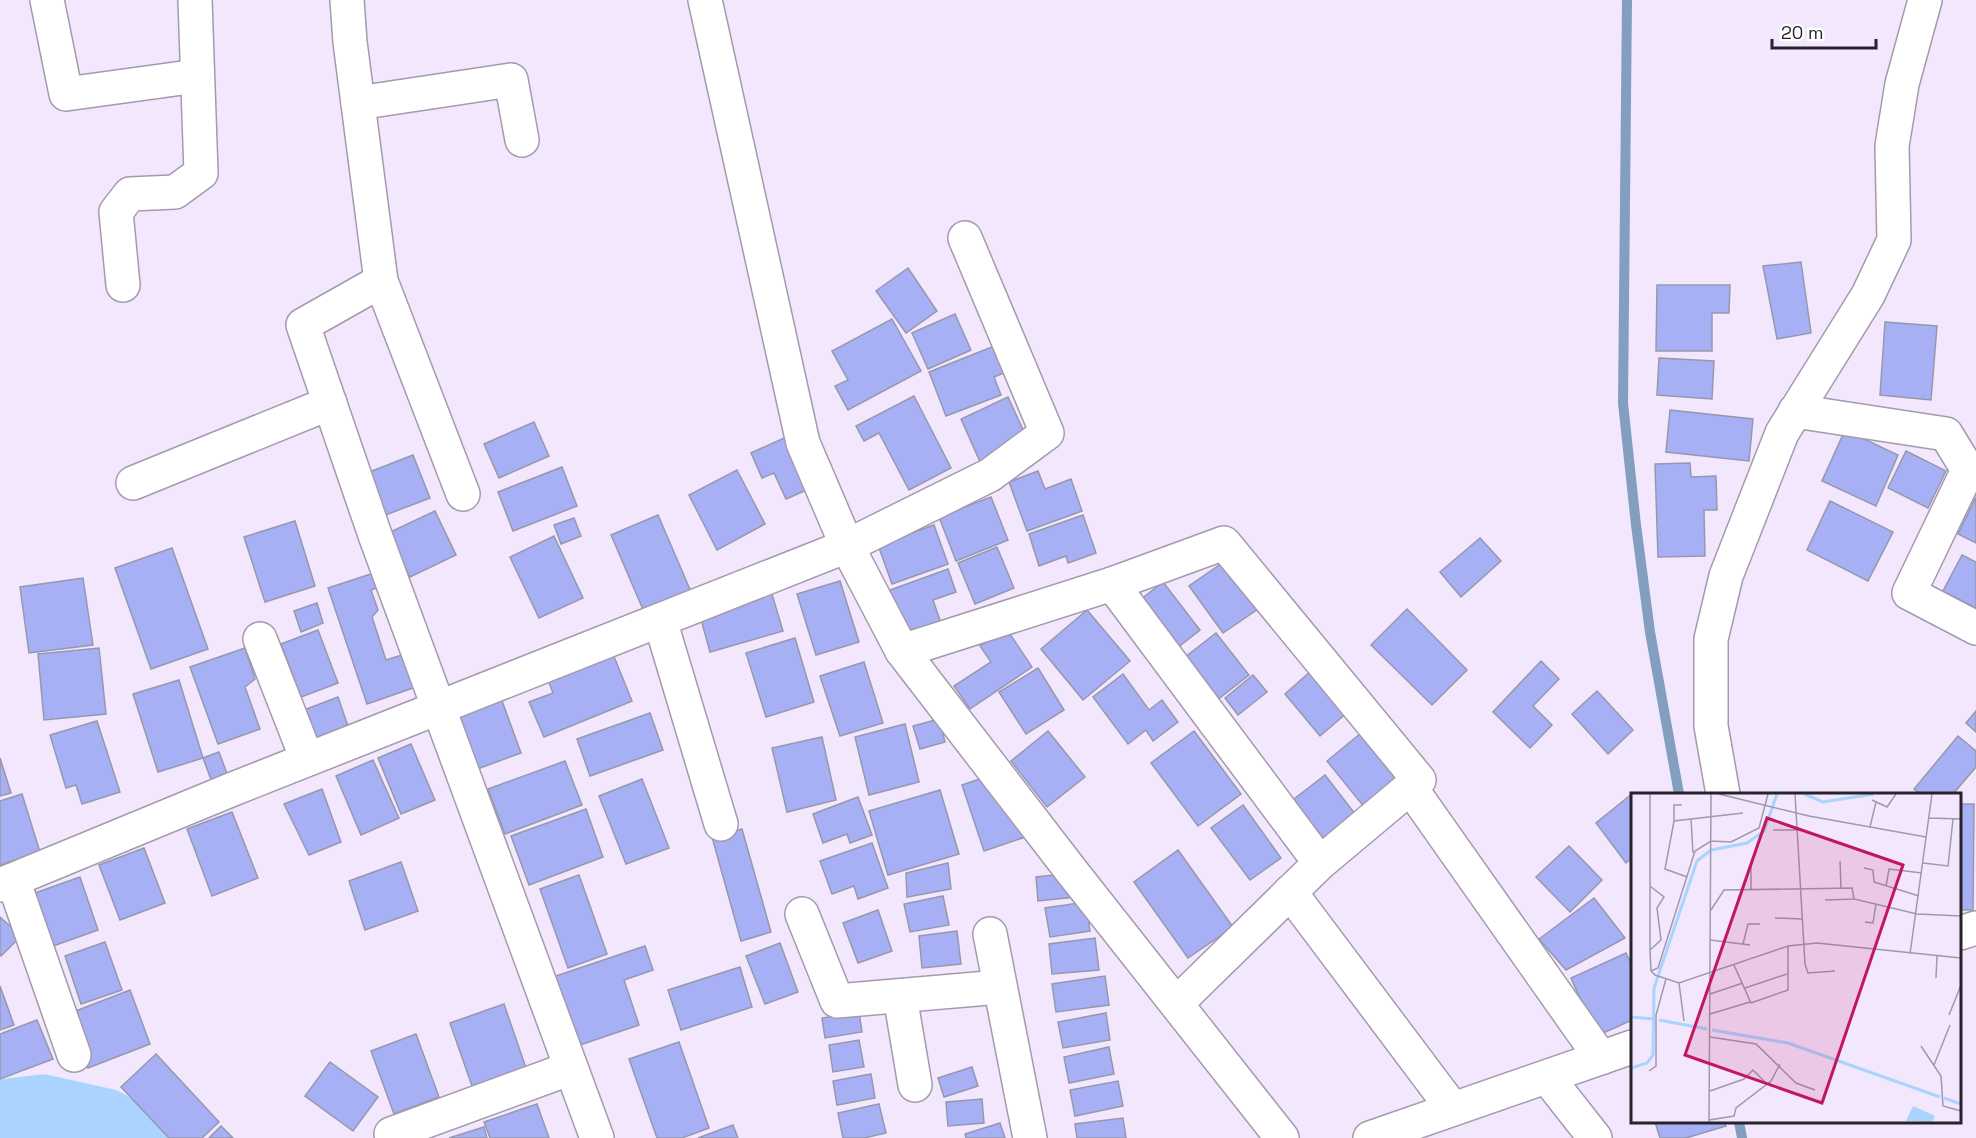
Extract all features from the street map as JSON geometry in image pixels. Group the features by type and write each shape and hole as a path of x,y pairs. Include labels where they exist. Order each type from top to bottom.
{"street":[{"path":"46,0 66,94 197,76"},
{"path":"123,285 116,212 130,194 176,192 201,173 195,0"},
{"path":"347,0 381,281 463,494"},
{"path":"705,0 803,442 847,546 902,651 1282,1138"},
{"path":"1723,793 1711,726 1711,639 1726,576 1782,434 1868,295 1894,240 1892,146 1902,84 1925,0"},
{"path":"358,103 511,80 522,140"},
{"path":"75,1055 6,882 307,759 847,546 990,475 1047,432 965,238"},
{"path":"381,281 303,325 375,535 597,1138"},
{"path":"133,483 330,403"},
{"path":"1796,411 1946,434 1972,472 1909,593 1976,628"},
{"path":"902,651 1112,584 1224,543 1419,780 1320,863 1178,1003"},
{"path":"1112,584 1320,863"},
{"path":"660,620 721,824"},
{"path":"260,639 307,759"},
{"path":"1410,787 1601,1058"},
{"path":"1290,892 1453,1109"},
{"path":"802,914 837,1001 1000,987"},
{"path":"1961,932 1976,928"},
{"path":"990,934 1030,1138"},
{"path":"900,996 915,1085"},
{"path":"1370,1138 1631,1047"},
{"path":"391,1134 572,1068"},
{"path":"1547,1077 1595,1138"}],"building":[{"path":"1801,262 1811,333 1777,339 1763,266"},
{"path":"908,268 937,311 906,333 876,291"},
{"path":"1657,285 1730,285 1729,313 1712,313 1712,351 1656,351"},
{"path":"955,314 971,350 928,369 912,333"},
{"path":"892,319 921,371 848,410 835,386 848,380 832,351"},
{"path":"1885,322 1937,326 1931,400 1880,395"},
{"path":"1002,343 1013,369 994,377 1001,395 946,416 929,372"},
{"path":"1659,358 1714,361 1712,399 1657,395"},
{"path":"914,396 951,468 909,490 879,433 864,441 856,426"},
{"path":"1008,397 1025,434 982,466 961,419"},
{"path":"1670,410 1753,419 1749,461 1666,452"},
{"path":"534,422 549,456 499,478 484,444"},
{"path":"1845,430 1898,455 1876,506 1822,481"},
{"path":"793,434 816,486 786,499 774,473 762,478 751,453"},
{"path":"1906,451 1946,471 1928,508 1888,488"},
{"path":"413,455 430,498 383,516 367,473"},
{"path":"1690,463 1691,477 1716,476 1717,510 1704,510 1705,556 1658,557 1655,464"},
{"path":"562,467 577,506 513,531 498,492"},
{"path":"737,470 765,524 717,550 689,495"},
{"path":"1038,471 1045,489 1071,479 1082,511 1027,531 1009,482"},
{"path":"991,497 1008,540 956,561 939,517"},
{"path":"1976,497 1976,543 1958,534"},
{"path":"1830,501 1893,532 1868,581 1807,550"},
{"path":"435,511 456,555 410,577 388,533"},
{"path":"658,515 692,594 645,614 611,535"},
{"path":"1083,515 1096,553 1068,563 1066,556 1039,566 1029,534"},
{"path":"574,518 581,536 561,544 554,525"},
{"path":"295,521 315,586 265,602 244,537"},
{"path":"934,525 948,564 892,584 878,545"},
{"path":"554,536 583,598 539,618 510,557"},
{"path":"1480,538 1501,561 1461,597 1440,572"},
{"path":"997,547 1014,588 975,604 958,563"},
{"path":"172,548 208,649 151,669 115,568"},
{"path":"1962,555 1976,562 1976,608 1943,591"},
{"path":"1225,561 1258,609 1223,633 1189,586"},
{"path":"948,569 956,592 933,600 941,623 898,638 882,593"},
{"path":"383,570 388,584 371,590 378,610 372,617 386,660 405,654 416,687 367,704 328,588"},
{"path":"83,578 93,645 29,653 20,587"},
{"path":"840,581 859,642 816,655 797,594"},
{"path":"1163,582 1200,630 1172,652 1135,604"},
{"path":"771,591 783,631 710,652 699,612"},
{"path":"317,603 323,623 301,632 294,611"},
{"path":"1407,609 1467,670 1432,705 1371,645"},
{"path":"1087,610 1130,661 1083,700 1041,649"},
{"path":"1006,628 1032,667 970,709 954,686 991,662 980,646"},
{"path":"318,630 338,683 301,697 281,644"},
{"path":"1216,633 1249,675 1212,704 1179,662"},
{"path":"795,638 814,702 766,717 746,653"},
{"path":"99,648 106,714 44,720 38,654"},
{"path":"245,648 255,679 245,687 260,729 218,744 190,667"},
{"path":"613,654 632,701 544,737 529,702 553,693 548,680"},
{"path":"1541,661 1559,679 1533,706 1552,725 1530,748 1493,712"},
{"path":"864,662 883,723 840,736 820,676"},
{"path":"1038,668 1064,710 1026,734 999,692"},
{"path":"1312,670 1348,712 1320,736 1285,694"},
{"path":"1123,674 1149,710 1162,700 1178,722 1153,741 1146,730 1128,744 1093,697"},
{"path":"1253,675 1267,692 1238,715 1225,698"},
{"path":"179,680 203,758 158,772 133,694"},
{"path":"1597,691 1633,730 1608,754 1572,714"},
{"path":"338,697 349,729 315,742 304,710"},
{"path":"501,698 521,753 472,771 452,716"},
{"path":"1976,711 1976,732 1966,723"},
{"path":"650,713 663,750 590,776 577,739"},
{"path":"939,719 945,742 920,749 913,726"},
{"path":"97,721 120,792 82,804 76,785 66,788 50,735"},
{"path":"905,724 919,782 869,795 855,737"},
{"path":"1048,731 1085,777 1047,807 1011,761"},
{"path":"1194,731 1241,794 1198,826 1151,763"},
{"path":"1361,733 1403,785 1369,813 1327,761"},
{"path":"1958,736 1976,751 1976,767 1954,793 1920,793 1914,789"},
{"path":"822,737 836,800 787,812 772,748"},
{"path":"411,744 435,800 401,814 378,758"},
{"path":"219,752 229,779 213,785 203,758"},
{"path":"0,758 11,793 0,796"},
{"path":"373,760 399,818 361,835 336,776"},
{"path":"565,761 582,805 505,834 488,789"},
{"path":"994,774 1037,833 984,851 962,785"},
{"path":"1325,775 1359,819 1322,847 1289,803"},
{"path":"642,779 669,848 626,864 599,796"},
{"path":"322,789 341,842 309,855 284,804"},
{"path":"940,790 959,854 888,875 869,811"},
{"path":"22,794 40,852 0,865 0,801"},
{"path":"1631,795 1631,859 1626,863 1596,823"},
{"path":"858,797 872,835 850,843 847,834 823,843 813,814"},
{"path":"1961,804 1974,804 1973,910 1961,910"},
{"path":"1243,805 1281,858 1250,880 1211,828"},
{"path":"586,809 603,857 529,885 511,836"},
{"path":"232,812 258,878 212,896 187,829"},
{"path":"742,829 771,932 741,941 712,837"},
{"path":"872,843 888,888 858,899 854,886 832,894 820,861"},
{"path":"1569,846 1602,880 1570,912 1536,877"},
{"path":"144,848 165,903 120,920 99,865"},
{"path":"1178,850 1233,927 1188,958 1134,882"},
{"path":"401,862 418,911 365,930 349,881"},
{"path":"948,863 951,889 907,897 906,873"},
{"path":"1073,873 1076,897 1038,901 1036,877"},
{"path":"579,875 607,954 568,968 540,889"},
{"path":"80,877 98,930 53,946 35,893"},
{"path":"943,896 949,925 910,932 904,904"},
{"path":"1594,898 1625,938 1566,970 1539,939"},
{"path":"1086,902 1090,931 1050,937 1045,908"},
{"path":"878,910 892,951 858,963 843,923"},
{"path":"0,917 21,936 1,956 0,955"},
{"path":"957,931 961,964 922,968 919,936"},
{"path":"1095,938 1099,970 1052,974 1049,944"},
{"path":"105,942 122,990 81,1004 65,956"},
{"path":"780,943 798,992 765,1004 746,956"},
{"path":"645,946 653,970 624,980 639,1025 577,1046 553,977"},
{"path":"1626,953 1631,964 1631,1020 1597,1036 1571,978"},
{"path":"740,967 752,1007 681,1030 668,990"},
{"path":"1105,976 1109,1005 1056,1012 1052,984"},
{"path":"0,986 14,1025 0,1030"},
{"path":"130,990 150,1044 88,1068 68,1014"},
{"path":"504,1004 526,1068 472,1086 450,1023"},
{"path":"859,1012 862,1032 825,1038 822,1018"},
{"path":"1106,1013 1110,1040 1063,1048 1058,1022"},
{"path":"37,1020 53,1059 0,1079 0,1034"},
{"path":"416,1034 439,1097 394,1114 371,1051"},
{"path":"859,1040 864,1067 833,1072 829,1045"},
{"path":"679,1042 709,1128 682,1138 657,1138 629,1059"},
{"path":"1109,1047 1114,1074 1069,1083 1064,1057"},
{"path":"156,1054 219,1122 202,1138 169,1138 121,1087"},
{"path":"330,1062 378,1097 353,1131 305,1096"},
{"path":"972,1067 978,1086 944,1097 938,1078"},
{"path":"871,1074 875,1098 837,1105 833,1081"},
{"path":"1118,1081 1123,1106 1075,1116 1070,1090"},
{"path":"982,1099 984,1123 948,1126 946,1102"},
{"path":"537,1104 549,1138 490,1138 484,1122"},
{"path":"879,1104 886,1133 864,1138 843,1138 838,1113"},
{"path":"1123,1118 1126,1138 1077,1138 1075,1124"},
{"path":"1000,1123 1005,1138 966,1138 965,1134"},
{"path":"1655,1123 1724,1123 1726,1126 1686,1138 1660,1138"},
{"path":"733,1125 738,1138 698,1138"},
{"path":"221,1126 233,1138 209,1138"},
{"path":"484,1127 487,1138 449,1138"}],"waterway":[{"path":"1627,0 1623,403 1650,632 1679,793"},
{"path":"0,1111 43,1106 106,1120 136,1138"},
{"path":"1739,1123 1742,1138"}]}
